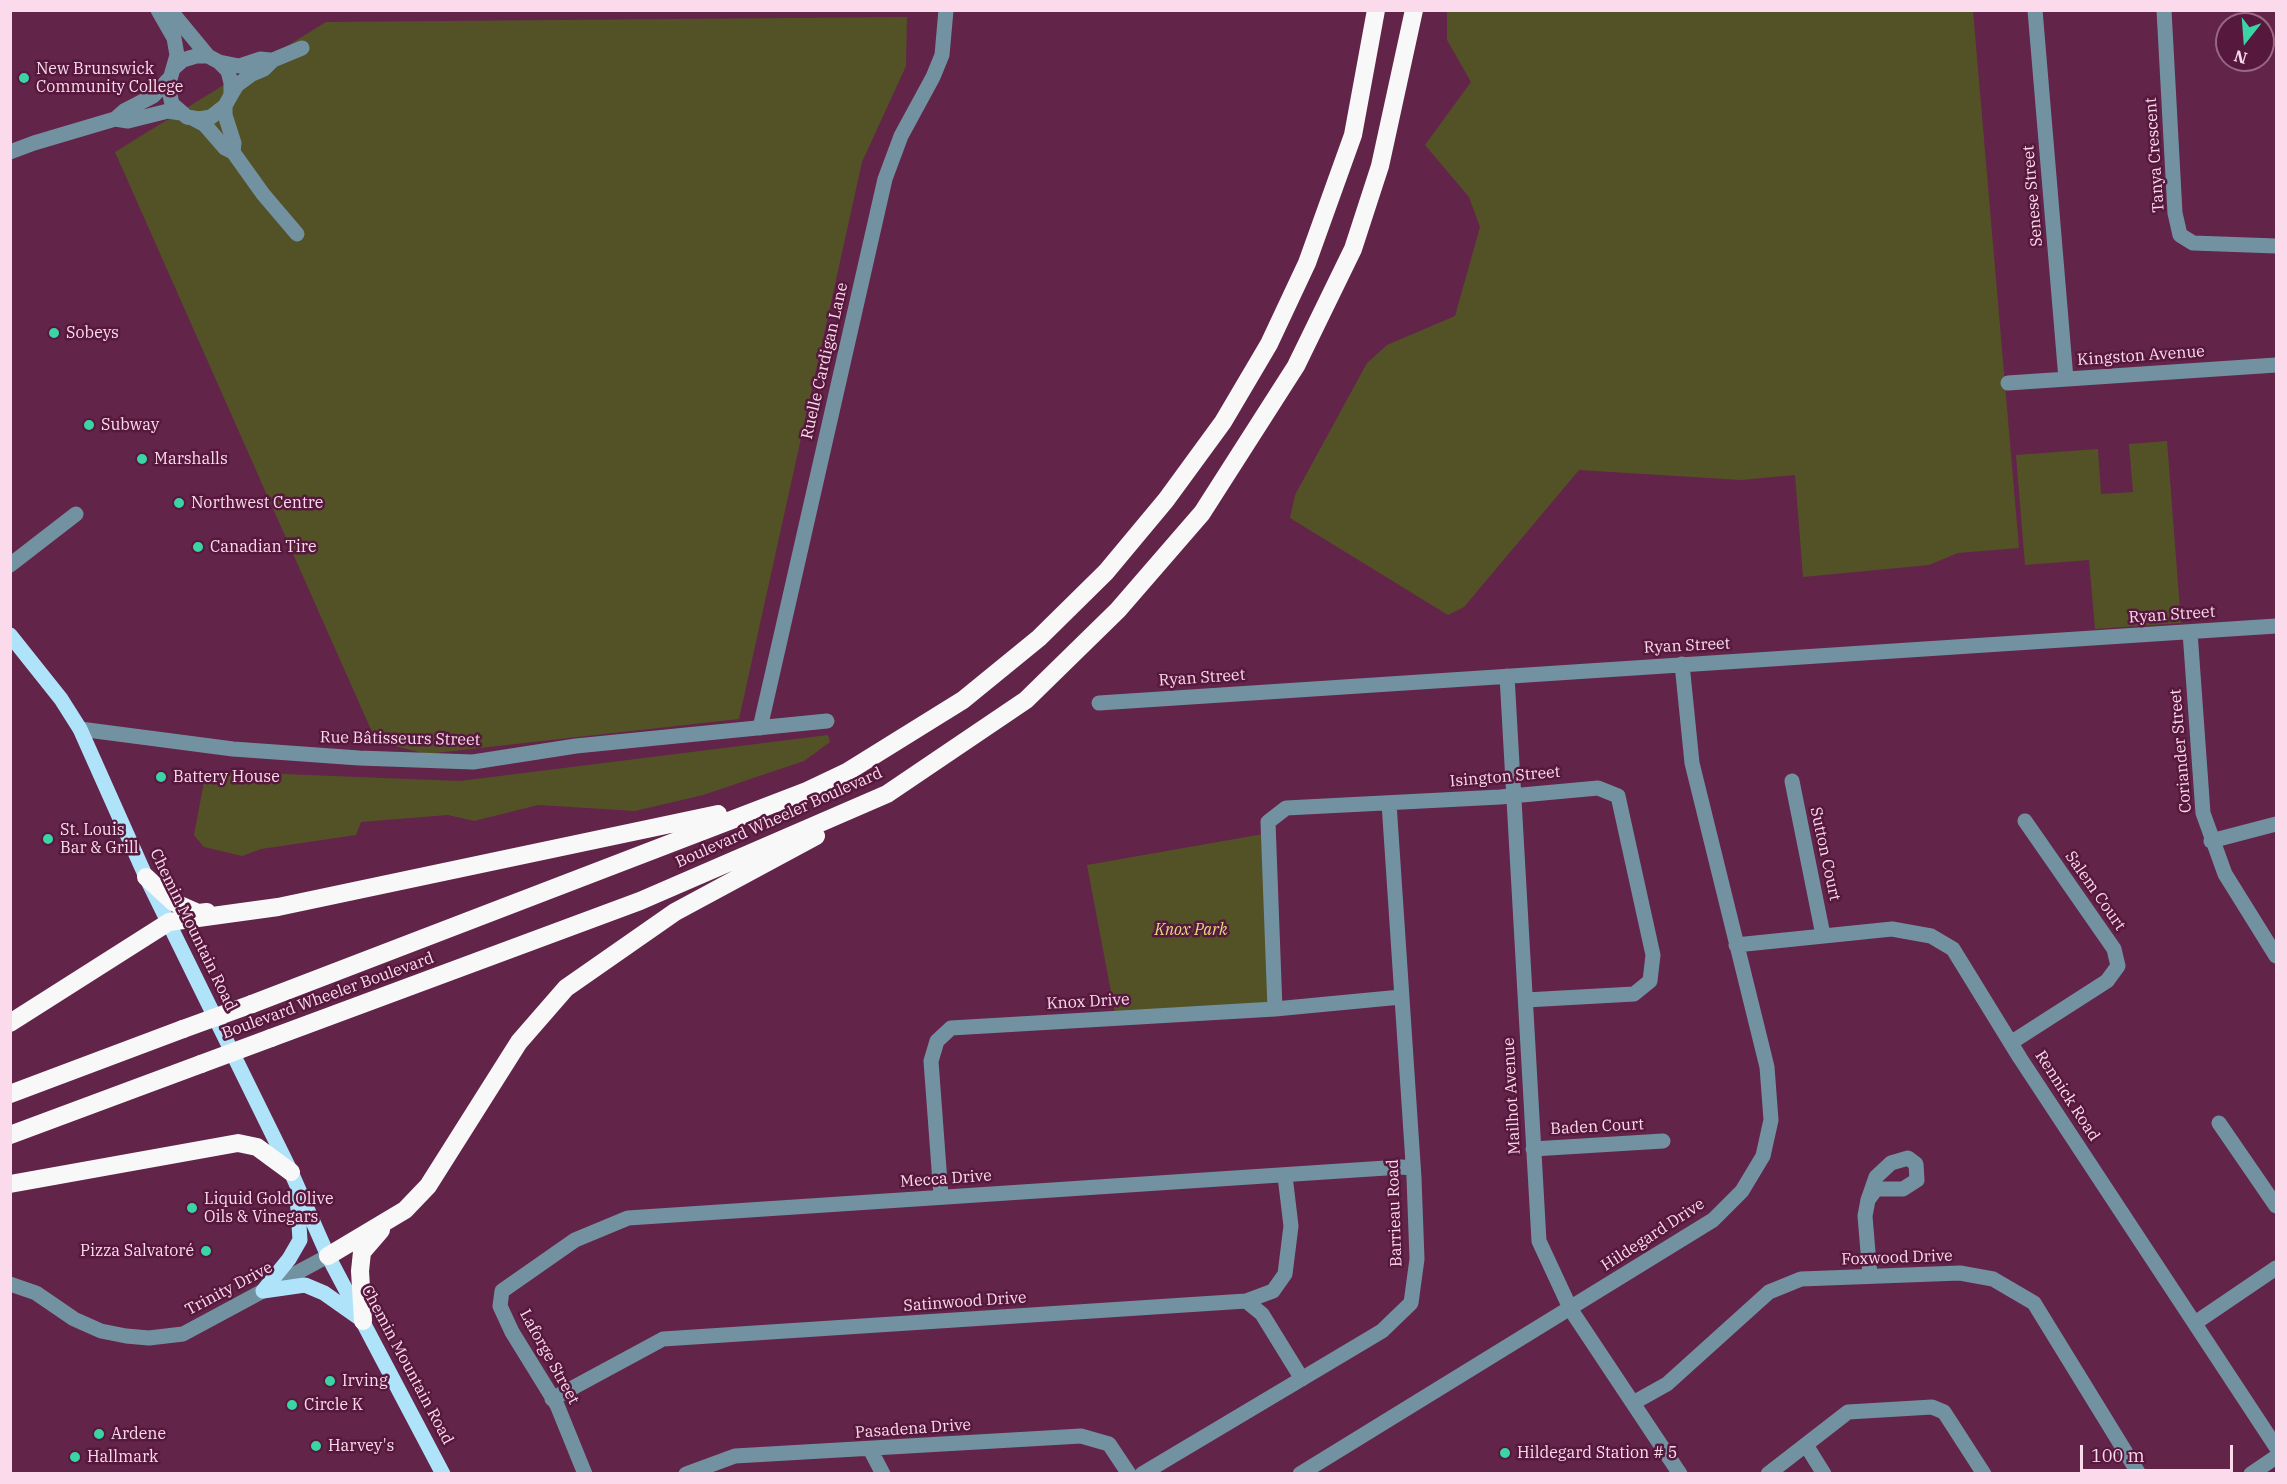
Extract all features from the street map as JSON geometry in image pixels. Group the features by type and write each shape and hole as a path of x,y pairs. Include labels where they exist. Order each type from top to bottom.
{"highway":[{"name":"Boulevard Wheeler Boulevard","path":"10,1094 252,1004 796,795 847,772 963,700 1039,638 1106,572 1166,500 1223,422 1269,344 1307,263 1353,135 1376,10"},
{"name":"Boulevard Wheeler Boulevard","path":"10,1135 640,901 887,794 1026,700 1118,610 1202,513 1296,366 1353,249 1380,166 1414,10"},
{"path":"10,1023 170,922 278,907 709,817 847,772"},
{"path":"328,1256 405,1210 428,1186 519,1042 566,988 675,912 858,813 887,794"},
{"path":"146,877 173,902 198,913 307,900"},
{"path":"10,1184 238,1143 257,1147 294,1178"},
{"path":"363,1321 360,1271 362,1252 389,1219"}],"main road":[{"name":"Chemin Mountain Road","path":"10,636 61,699 80,729 146,877 294,1178 328,1256 444,1473"},
{"path":"263,1291 289,1259 300,1240 294,1178"},
{"path":"263,1291 305,1285 324,1293 363,1321"}],"street":[{"path":"159,10 174,38 177,55 171,74 170,98 187,116 211,117 228,101 242,80 273,60 303,48"},
{"path":"170,10 230,77 225,115 234,143 233,152"},
{"name":"Ruelle Cardigan Lane","path":"759,728 885,178 901,136 933,77 942,55 946,10"},
{"name":"Senese Street","path":"2035,10 2066,379"},
{"name":"Tanya Crescent","path":"2164,10 2175,213 2180,235 2193,243 2277,246"},
{"path":"115,119 124,111 146,101 189,57 214,59 239,66 261,59 273,60"},
{"path":"10,152 34,142 115,119 128,121 168,111 187,116 205,125 225,148 233,152 262,194 297,234"},
{"name":"Kingston Avenue","path":"2008,383 2277,365"},
{"path":"10,565 76,514"},
{"name":"Ryan Street","path":"1099,702 2277,626"},
{"name":"Coriander Street","path":"2190,632 2199,784 2203,813 2211,841 2234,890 2277,956"},
{"name":"Hildegard Drive","path":"1300,1473 1571,1310 1713,1220 1742,1191 1763,1156 1772,1120 1767,1066 1692,763 1682,664"},
{"name":"Mailhot Avenue","path":"1507,676 1539,1241 1571,1310 1680,1473"},
{"name":"Rue Bâtisseurs Street","path":"80,729 233,749 360,758 473,762 576,746 827,721"},
{"name":"Sutton Court","path":"1792,781 1823,935"},
{"name":"Isington Street","path":"1275,1009 1268,822 1286,808 1598,788 1618,796 1653,955 1650,981 1634,994 1526,1000"},
{"name":"Barrieau Road","path":"1142,1473 1382,1331 1411,1303 1417,1259 1389,803"},
{"name":"Salem Court","path":"2012,1042 2107,981 2118,966 2114,949 2025,821"},
{"path":"2211,841 2277,824"},
{"name":"Rennick Road","path":"1736,945 1892,929 1931,936 1953,949 2020,1058 2277,1447"},
{"name":"Knox Drive","path":"941,1196 931,1060 937,1041 951,1028 1275,1009 1401,997"},
{"path":"2219,1123 2277,1206"},
{"name":"Baden Court","path":"1533,1149 1663,1141"},
{"name":"Mecca Drive","path":"502,1291 575,1240 628,1218 941,1196 1412,1168"},
{"name":"Satinwood Drive","path":"552,1399 663,1339 1246,1301 1273,1291 1286,1274 1291,1226 1285,1176"},
{"path":"1868,1200 1865,1216 1870,1276"},
{"name":"Trinity Drive","path":"10,1284 36,1293 74,1319 101,1331 149,1338 183,1334 328,1256"},
{"path":"2195,1323 2277,1268"},
{"name":"Foxwood Drive","path":"1633,1403 1667,1384 1769,1292 1801,1279 1960,1273 1993,1279 2034,1303 2139,1473"},
{"name":"Laforge Street","path":"502,1291 501,1306 508,1323 552,1399 585,1473"},
{"path":"1246,1301 1262,1314 1302,1379"},
{"path":"1768,1473 1848,1412 1932,1407 1944,1412 1984,1473"},
{"name":"Pasadena Drive","path":"686,1473 735,1456 1081,1436 1109,1444 1129,1473"},
{"path":"1806,1445 1824,1473"},
{"path":"870,1449 883,1473"},
{"path":"2251,1473 2277,1457"}],"green space":[{"path":"1447,11 1973,11 2019,548 1958,553 1929,565 1803,577 1795,475 1741,480 1579,470 1464,607 1448,615 1290,518 1295,495 1367,363 1387,345 1455,316 1480,227 1469,197 1425,145 1471,82 1447,40"},
{"path":"907,17 906,66 862,162 739,719 426,754 376,741 115,152 326,22"},
{"path":"2167,441 2181,623 2095,629 2089,560 2025,565 2016,455 2098,449 2101,494 2133,492 2129,444"},
{"path":"828,735 830,742 804,761 703,795 635,811 538,805 474,821 448,815 361,822 356,835 261,849 242,856 204,847 194,835 206,771 460,781"},
{"name":"Knox Park","path":"1269,833 1275,1009 1115,1013 1087,865"}],"place":[{"name":"New Brunswick Community College","path":"24,78"},
{"name":"Sobeys","path":"54,333"},
{"name":"Subway","path":"89,425"},
{"name":"Marshalls","path":"142,459"},
{"name":"Northwest Centre","path":"179,503"},
{"name":"Canadian Tire","path":"198,547"},
{"name":"Battery House","path":"161,777"},
{"name":"St. Louis Bar & Grill","path":"48,839"},
{"name":"Liquid Gold Olive Oils & Vinegars","path":"192,1208"},
{"name":"Pizza Salvatoré","path":"206,1251"},
{"name":"Irving","path":"330,1381"},
{"name":"Circle K","path":"292,1405"},
{"name":"Ardene","path":"99,1434"},
{"name":"Harvey's","path":"316,1446"},
{"name":"Hildegard Station # 5","path":"1505,1453"},
{"name":"Hallmark","path":"75,1457"}]}
